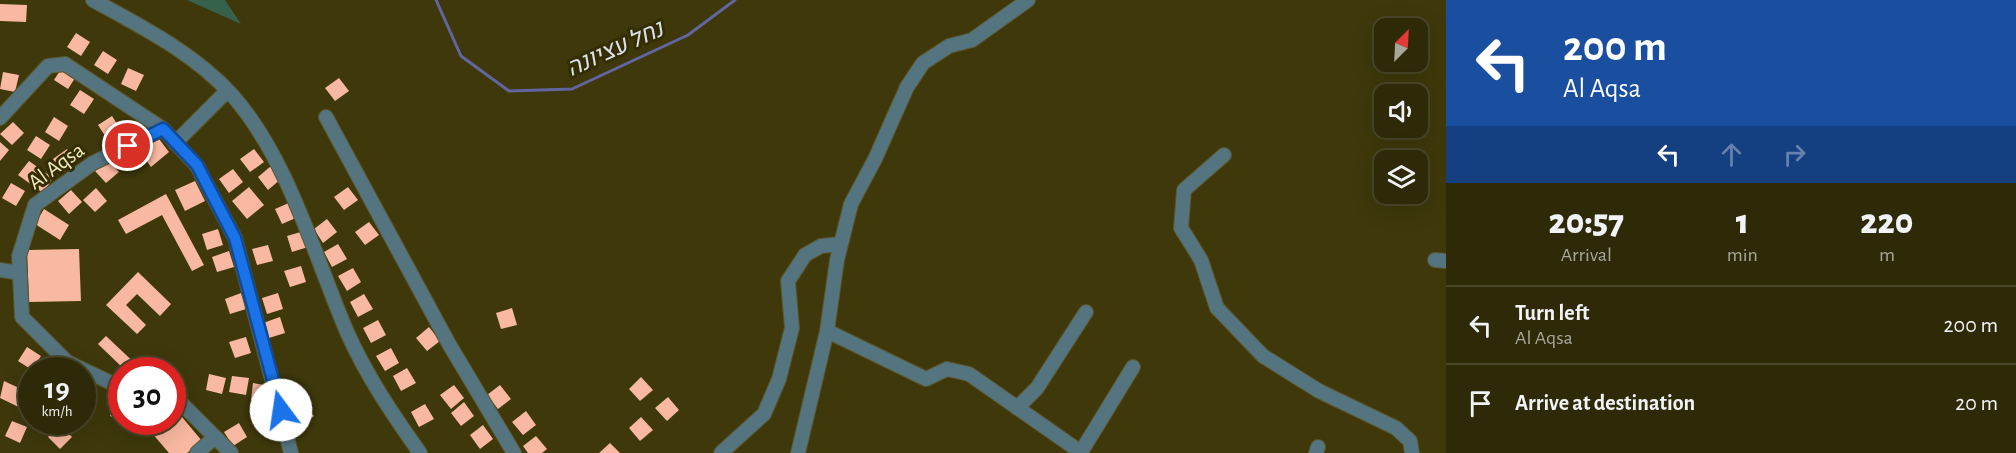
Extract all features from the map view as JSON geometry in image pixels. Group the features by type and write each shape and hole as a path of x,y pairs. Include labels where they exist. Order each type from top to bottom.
{"street":[{"path":"93,0 168,41 227,91 251,119 306,225 348,334 387,407 420,453"},
{"path":"798,453 827,331 840,244 850,204 875,159 907,87 922,63 949,46 972,40 1028,0"},
{"path":"0,118 48,66 64,64 163,129 197,165 235,238 291,453"},
{"path":"176,143 227,91"},
{"path":"326,117 449,344 514,453"},
{"name":"Al Aqsa","path":"108,381 67,362 22,317 20,256 35,205 93,163 163,129"},
{"path":"1224,155 1184,190 1181,228 1201,260 1217,308 1263,356 1319,391 1396,428 1410,441 1412,453"},
{"path":"721,453 764,414 779,379 792,328 788,281 805,255 821,246 840,244"},
{"path":"0,270 20,273"},
{"path":"1017,408 1037,388 1086,312"},
{"path":"827,331 926,379 947,369 969,374 1082,453 1133,367"},
{"path":"186,408 231,453"},
{"path":"197,453 215,437"}],"green space":[{"path":"187,0 225,0 241,24"}],"building":[{"path":"0,4 27,5 26,22 0,21"},
{"path":"76,33 90,42 81,56 67,47"},
{"path":"103,51 117,60 108,74 94,65"},
{"path":"63,66 77,75 68,89 54,80"},
{"path":"128,68 144,75 136,91 121,84"},
{"path":"3,72 19,75 15,92 0,89"},
{"path":"339,78 349,91 335,101 325,88"},
{"path":"80,90 94,99 84,114 70,105"},
{"path":"112,116 121,130 107,139 98,125"},
{"path":"54,117 68,126 59,141 45,132"},
{"path":"13,122 24,133 12,145 0,134"},
{"path":"156,135 169,152 151,167 138,149"},
{"path":"36,136 50,145 41,159 27,150"},
{"path":"0,142 9,150 0,161"},
{"path":"67,149 76,163 62,173 53,159"},
{"path":"254,149 264,162 250,172 240,159"},
{"path":"108,159 119,172 106,183 95,171"},
{"path":"29,161 53,178 43,193 18,175"},
{"path":"271,166 281,179 268,190 258,177"},
{"path":"233,169 243,182 229,193 219,179"},
{"path":"195,181 205,201 185,211 175,190"},
{"path":"11,183 25,191 16,206 2,198"},
{"path":"249,187 264,205 247,219 232,201"},
{"path":"348,187 358,200 344,210 334,197"},
{"path":"96,188 107,201 95,212 83,200"},
{"path":"71,190 82,202 69,214 58,201"},
{"path":"166,194 204,265 192,271 162,215 126,234 118,220"},
{"path":"291,202 298,217 282,224 275,209"},
{"path":"44,209 69,225 60,240 35,224"},
{"path":"327,219 337,232 323,243 314,229"},
{"path":"369,222 379,235 365,245 355,232"},
{"path":"218,229 223,245 207,250 202,234"},
{"path":"304,231 308,247 292,252 287,236"},
{"path":"338,244 347,259 332,267 324,252"},
{"path":"268,245 273,261 257,265 252,249"},
{"path":"79,249 81,301 29,302 27,250"},
{"path":"229,251 234,267 217,272 212,257"},
{"path":"301,266 306,282 290,287 284,271"},
{"path":"353,268 361,282 347,291 338,276"},
{"path":"138,272 171,304 160,316 137,294 126,305 146,325 137,334 106,305"},
{"path":"241,293 246,309 230,314 225,299"},
{"path":"278,293 283,309 267,314 262,298"},
{"path":"364,294 373,309 358,317 350,302"},
{"path":"512,308 517,325 501,329 496,313"},
{"path":"280,317 285,333 269,338 263,323"},
{"path":"378,320 386,335 371,343 363,328"},
{"path":"429,327 440,341 427,351 416,338"},
{"path":"106,336 128,357 112,357 98,344"},
{"path":"246,337 251,353 235,358 229,342"},
{"path":"27,347 41,356 40,357 21,357"},
{"path":"391,348 399,363 385,371 376,356"},
{"path":"407,368 416,383 401,391 393,376"},
{"path":"209,374 226,378 222,394 206,390"},
{"path":"232,376 249,378 246,395 229,392"},
{"path":"641,377 653,390 640,401 629,389"},
{"path":"4,381 18,388 18,407 0,398"},
{"path":"253,383 270,386 268,402 251,400"},
{"path":"454,385 464,398 451,409 440,395"},
{"path":"500,385 511,399 498,409 487,395"},
{"path":"668,397 679,410 667,421 655,408"},
{"path":"464,402 474,416 461,426 451,413"},
{"path":"303,403 314,416 301,427 290,414"},
{"path":"425,404 434,419 419,427 411,412"},
{"path":"526,411 536,425 523,435 512,422"},
{"path":"641,417 653,430 640,441 629,428"},
{"path":"12,421 18,423 18,435 24,435 20,443 5,436"},
{"path":"186,422 202,441 187,453 169,453 154,435 186,435"},
{"path":"239,423 247,437 233,446 224,432"},
{"path":"483,425 493,439 480,449 470,435"},
{"path":"50,435 70,435 72,437 60,449 48,437"},
{"path":"536,436 547,449 542,453 528,453 523,446"},
{"path":"610,443 620,453 599,453"}],"waterway":[{"name":"נחל עציונה","path":"436,0 461,56 509,91 572,89 688,35 735,0"}],"route":[{"path":"128,146 163,129 197,165 235,238 281,410"}]}
